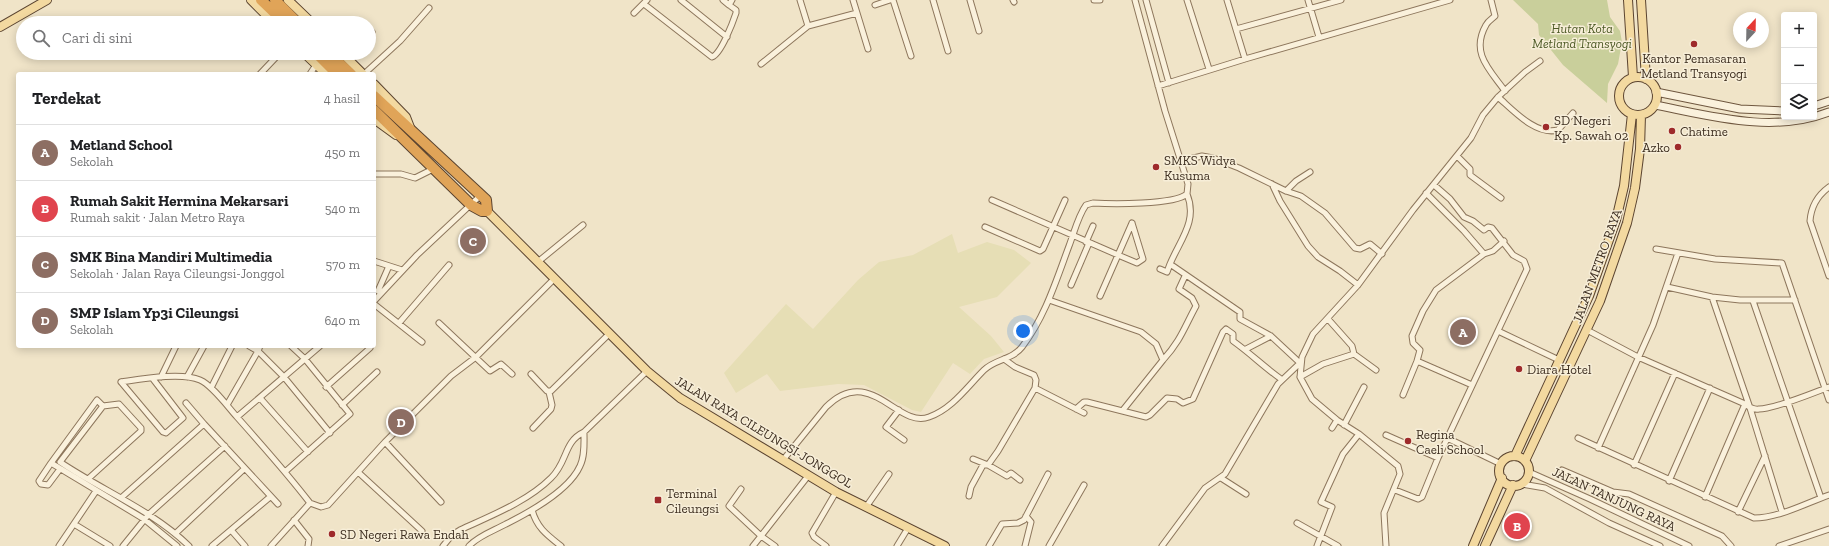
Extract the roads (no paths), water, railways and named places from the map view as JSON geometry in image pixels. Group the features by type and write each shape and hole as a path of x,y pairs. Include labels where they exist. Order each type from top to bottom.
{"highway":[{"path":"261,0 278,16"},
{"path":"274,0 291,16"},
{"path":"323,60 335,72"},
{"path":"336,60 349,72"},
{"name":"JALAN RAYA CILEUNGSI-JONGGOL","path":"376,98 486,200 487,211 482,211 471,205 376,112"}],"main road":[{"path":"18,16 47,0"},
{"path":"251,0 267,16"},
{"path":"288,0 305,16"},
{"path":"1628,0 1633,78"},
{"path":"1641,0 1646,79"},
{"path":"0,26 16,17"},
{"path":"311,60 324,72"},
{"path":"351,60 362,72"},
{"path":"1633,78 1646,79 1654,87 1656,92 1654,105 1649,111 1642,115 1632,114 1621,105 1619,93 1623,83 1633,78"},
{"name":"JALAN RAYA CILEUNGSI-JONGGOL","path":"376,86 406,117 412,132"},
{"name":"JALAN METRO RAYA","path":"1515,456 1589,296 1616,220 1624,186 1632,114"},
{"name":"JALAN METRO RAYA","path":"1525,461 1600,301 1627,223 1635,188 1640,149 1642,115"},
{"name":"JALAN RAYA CILEUNGSI-JONGGOL","path":"376,121 407,142"},
{"name":"JALAN RAYA CILEUNGSI-JONGGOL","path":"487,211 539,261 647,371 680,398 836,492 945,546"},
{"path":"1515,456 1525,461 1529,472 1522,484 1513,485 1506,483 1500,474 1501,464 1504,460 1515,456"},
{"path":"1473,546 1502,478"},
{"path":"1485,546 1513,485"}],"street":[{"path":"681,0 726,37"},
{"path":"634,12 645,2 709,56 714,56 726,37 736,13 736,10 730,2 723,0"},
{"path":"800,0 808,26"},
{"path":"853,0 868,49"},
{"path":"875,5 890,0"},
{"path":"893,0 911,56"},
{"path":"933,0 948,51"},
{"path":"970,0 979,31"},
{"path":"1094,0 1100,0"},
{"path":"1135,0 1158,86 1188,184 1187,194 1190,219 1188,229 1179,244 1167,272 1160,269"},
{"path":"1146,0 1170,83"},
{"path":"1187,0 1209,69"},
{"path":"1228,0 1245,59"},
{"path":"1308,0 1320,37"},
{"path":"1236,29 1341,0"},
{"path":"1158,86 1209,69 1430,3 1450,0"},
{"path":"1491,0 1495,15 1484,30 1480,43 1480,56 1505,91"},
{"path":"366,72 400,41 429,8"},
{"path":"761,64 808,26 857,13"},
{"path":"262,72 273,60"},
{"path":"1386,546 1384,513 1395,490 1400,474 1398,466 1359,434 1337,420 1312,398 1300,377 1300,363 1313,334 1358,285 1426,194 1471,138 1483,115 1498,97 1525,72 1540,61"},
{"path":"311,72 316,65"},
{"path":"1656,92 1740,108 1781,111"},
{"path":"1498,97 1531,124 1548,131 1558,130 1573,112"},
{"path":"1817,105 1829,101"},
{"path":"1654,105 1744,122 1779,122 1810,119 1829,112"},
{"path":"1457,156 1470,169 1470,175 1501,198"},
{"path":"1181,161 1207,157 1239,168 1286,191 1301,196 1325,213 1355,248 1360,249 1370,244 1382,254"},
{"path":"376,174 401,174 415,178 434,168"},
{"path":"1286,191 1296,181 1310,172"},
{"path":"1272,184 1280,201 1308,246 1318,257 1358,285"},
{"path":"1395,490 1418,499 1421,498 1447,438 1527,269 1526,263 1513,255 1504,241 1491,228 1482,229 1473,221 1464,217 1450,199 1434,185"},
{"path":"1829,187 1819,197 1814,205 1810,221 1829,276"},
{"path":"783,460 833,399 841,395 855,391 862,392 920,419 936,414 954,400 994,362 1004,359 1021,349 1049,300 1072,236 1084,208 1090,203 1141,204 1180,198 1187,194"},
{"path":"1426,194 1464,231 1484,254"},
{"path":"378,291 481,195"},
{"path":"992,200 1053,228 1087,242 1118,255 1137,263 1143,259 1143,257 1132,223 1118,255 1100,296"},
{"path":"985,227 1040,251 1043,249 1065,200"},
{"path":"539,261 583,225"},
{"path":"1071,285 1093,226"},
{"path":"1403,396 1417,361 1420,348 1414,345 1412,340 1423,311 1436,290 1484,254 1493,251 1504,241"},
{"path":"1656,249 1715,260 1779,262 1784,268 1827,388 1829,400"},
{"path":"1598,448 1653,325 1678,253"},
{"path":"376,262 402,270"},
{"path":"1170,264 1185,276 1240,312 1240,319 1271,336 1300,363"},
{"path":"399,323 449,265"},
{"path":"378,291 389,266"},
{"path":"1123,410 1181,338 1184,327 1196,306 1192,298 1179,289 1185,276"},
{"path":"152,379 183,418 166,433 163,432 121,382 160,378 187,377 202,380 227,405 286,471 310,504 321,507 328,505 386,442 451,376 476,357 555,278"},
{"path":"1667,287 1712,297 1753,301 1795,300"},
{"path":"1712,297 1750,408 1782,512"},
{"path":"1049,300 1141,332 1156,344 1163,360"},
{"path":"1753,301 1821,498"},
{"path":"376,304 422,342"},
{"path":"1328,319 1352,346 1354,354 1376,370"},
{"path":"439,322 476,357 488,371 501,364 512,374"},
{"path":"1076,409 1084,402 1087,402 1146,416 1150,415 1167,398 1177,399 1183,403 1193,399 1224,330 1231,332 1234,336 1233,341 1246,349 1257,361 1282,379"},
{"path":"1587,330 1638,356 1745,404 1750,408 1764,408 1827,388"},
{"path":"1498,331 1559,360"},
{"path":"549,392 610,333"},
{"path":"1246,349 1271,336"},
{"path":"160,378 175,348"},
{"path":"187,377 203,348"},
{"path":"211,388 231,348"},
{"path":"227,405 259,348 330,433"},
{"path":"286,471 350,415 305,359 293,348"},
{"path":"237,417 318,348"},
{"path":"326,387 370,348"},
{"path":"1300,377 1323,364 1354,354"},
{"path":"970,496 971,487 983,465 988,465 998,451 1035,388 1036,377 1028,371 1015,367 1004,359"},
{"path":"1417,361 1472,385"},
{"path":"1162,546 1206,488 1222,478 1282,379 1300,363"},
{"path":"443,546 452,535 460,530 534,494 560,468 570,443 575,436 584,432 647,371"},
{"path":"342,405 377,372"},
{"path":"1634,465 1675,373"},
{"path":"531,374 549,392 552,405 551,409 533,428"},
{"path":"1344,425 1364,387"},
{"path":"1035,388 1084,414"},
{"path":"1669,481 1710,388"},
{"path":"260,398 308,452"},
{"path":"88,479 141,429 135,419 119,404 103,406 60,462 48,485 41,484 39,481 40,477 97,400 103,406"},
{"path":"186,403 244,469 278,504"},
{"path":"1705,497 1745,404"},
{"path":"899,410 886,428 904,440"},
{"path":"1332,428 1337,420"},
{"path":"121,498 204,424"},
{"path":"469,546 483,536 532,510 561,489 574,477 581,465 584,432"},
{"path":"1317,546 1332,507 1321,502 1343,454 1359,434"},
{"path":"1386,435 1438,458"},
{"path":"1447,438 1501,464"},
{"path":"1578,438 1669,481 1754,518 1763,518 1829,495"},
{"path":"386,442 441,502"},
{"path":"123,546 146,516 225,446"},
{"path":"1738,512 1765,456"},
{"path":"55,458 121,498 146,516 177,546"},
{"path":"973,459 988,465 1006,476 1011,473 1020,480"},
{"path":"51,463 96,491 176,533 190,546"},
{"path":"176,533 244,469"},
{"path":"1562,470 1613,492 1629,494 1722,536 1731,546"},
{"path":"358,472 422,531"},
{"name":"JALAN TANJUNG RAYA","path":"1529,472 1689,546"},
{"path":"866,507 889,474"},
{"path":"989,546 1002,524 1018,523 1026,516 1048,474"},
{"path":"753,546 808,476"},
{"path":"1222,478 1246,494"},
{"name":"JALAN TANJUNG RAYA","path":"1522,484 1545,488 1609,523 1660,546"},
{"path":"1049,546 1084,485"},
{"path":"741,489 729,504 729,507 761,536 775,546"},
{"path":"59,546 96,491"},
{"path":"826,546 812,533 836,492"},
{"path":"212,546 270,497"},
{"path":"271,546 310,504"},
{"path":"532,510 538,526 547,536 561,546"},
{"path":"1026,516 1031,522 1026,546"},
{"path":"294,520 309,539 308,546"},
{"path":"1298,523 1321,538 1338,546"},
{"path":"74,524 110,546"},
{"path":"897,546 908,528"},
{"path":"1779,546 1829,529"},
{"path":"231,530 245,546"}],"place":[{"name":"Kantor Pemasaran Metland Transyogi","path":"1694,44"},
{"name":"SD Negeri Kp. Sawah 02","path":"1546,127"},
{"name":"Chatime","path":"1672,131"},
{"name":"Azko","path":"1678,147"},
{"name":"SMKS Widya Kusuma","path":"1156,167"},
{"name":"SMK Bina Mandiri Multimedia","path":"473,241"},
{"name":"Metland School","path":"1463,332"},
{"name":"Diara Hotel","path":"1519,369"},
{"name":"SMP Islam Yp3i Cileungsi","path":"401,422"},
{"name":"Regina Caeli School","path":"1408,441"},
{"name":"Terminal Cileungsi","path":"658,500"},
{"name":"Rumah Sakit Hermina Mekarsari","path":"1517,526"},
{"name":"SD Negeri Rawa Endah","path":"332,534"}],"park label":[{"name":"Hutan Kota Metland Transyogi","path":"1582,36"}]}
